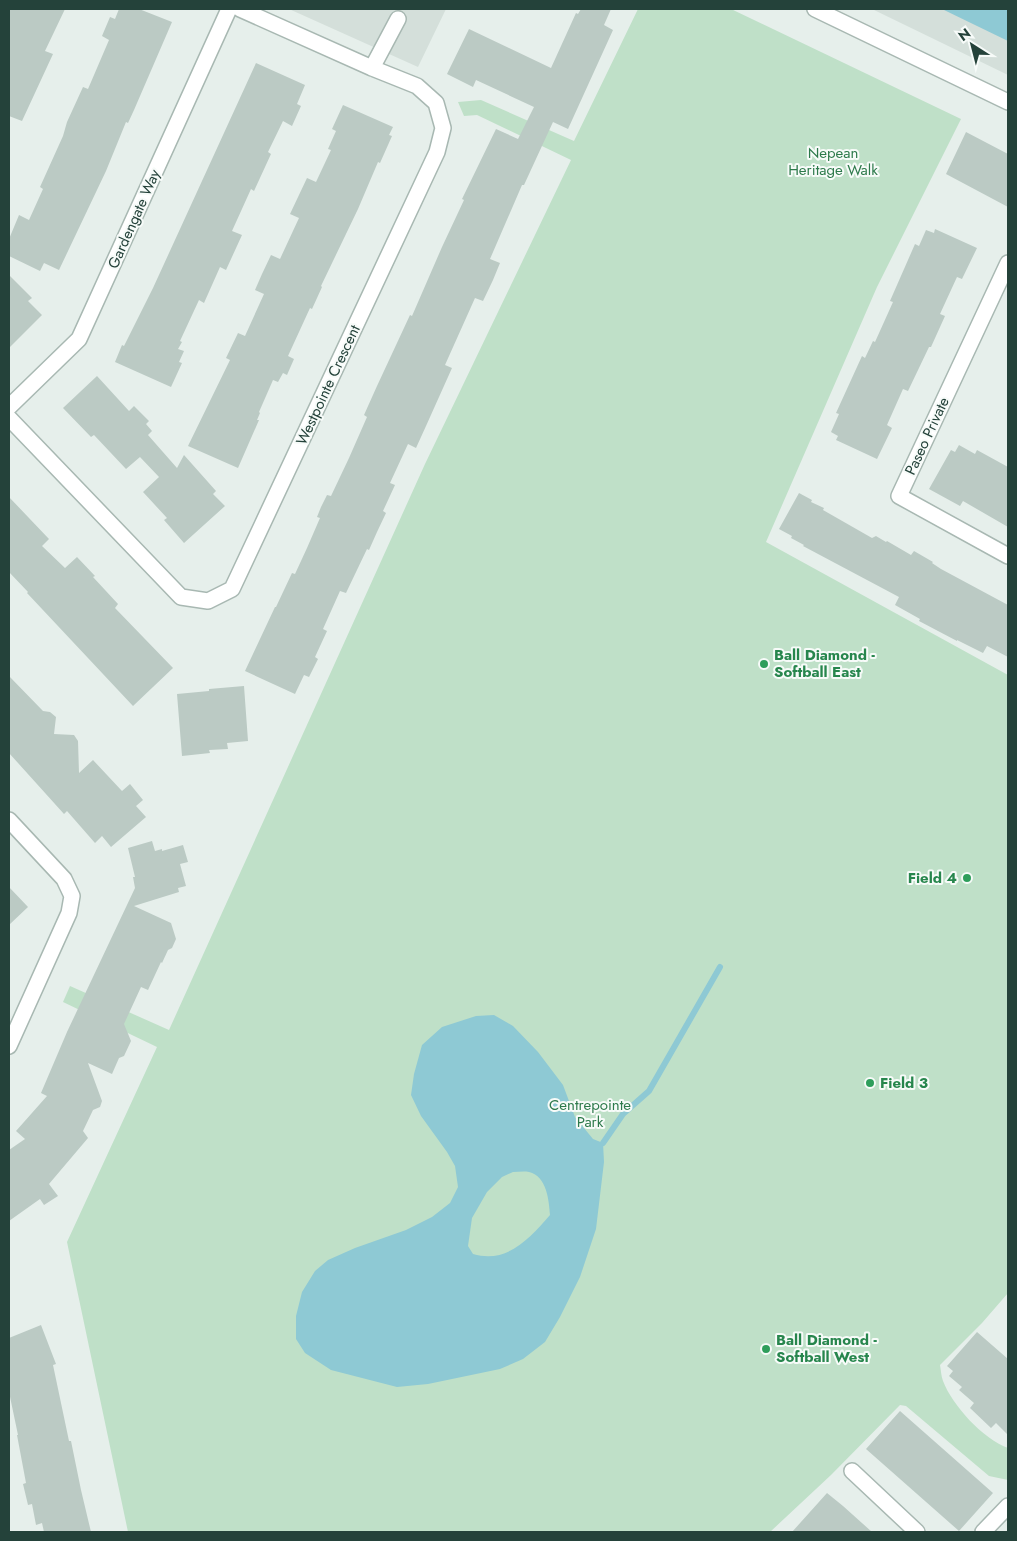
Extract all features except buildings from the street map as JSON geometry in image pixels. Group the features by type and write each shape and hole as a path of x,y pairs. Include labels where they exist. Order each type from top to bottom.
{"street":[{"name":"Gardengate Way","path":"9,408 79,339 229,9"},
{"name":"Westpointe Crescent","path":"9,418 181,597 208,601 232,589 437,152 443,128 436,103 417,86 240,9"},
{"path":"815,9 1008,102"},
{"path":"372,68 398,19"},
{"name":"Paseo Private","path":"1008,263 899,496 1008,556"},
{"path":"9,820 64,879 72,896 69,913 9,1046"},
{"path":"852,1471 917,1532"},
{"path":"983,1532 1008,1506"}],"shaded area":[{"path":"289,9 446,9 418,67"},
{"path":"872,9 1008,9 1008,75"}],"green space":[{"name":"Centrepointe Park","path":"638,9 731,9 961,119 877,287 766,542 1008,675 1008,1293 982,1323 940,1365 941,1375 947,1390 969,1420 998,1444 1008,1448 1008,1480 989,1476 906,1406 900,1405 831,1475 770,1532 128,1532 67,1242 157,1047 63,1002 70,986 169,1030 425,464 571,160 477,115 464,116 458,102 481,100 574,141"}],"water":[{"path":"942,9 1008,9 1008,41"},
{"path":"494,1015 513,1026 538,1052 563,1085 575,1117 593,1139 603,1143 604,1162 596,1229 580,1277 545,1342 523,1359 500,1369 428,1384 397,1387 331,1370 305,1353 296,1339 296,1316 302,1292 315,1271 328,1260 355,1248 406,1230 432,1217 450,1203 458,1187 455,1166 421,1116 411,1095 414,1074 422,1045 442,1027 476,1016","holes":["513,1172 529,1172 540,1178 546,1190 550,1215 525,1241 507,1252 496,1256 473,1254 468,1246 472,1218 487,1192 502,1177"]}],"waterway":[{"path":"603,1143 623,1114 649,1091 720,967"}],"place":[{"name":"Ball Diamond - Softball East","path":"764,664"},
{"name":"Field 4","path":"967,878"},
{"name":"Field 3","path":"870,1083"},
{"name":"Ball Diamond - Softball West","path":"766,1349"}],"park label":[{"name":"Nepean Heritage Walk","path":"833,162"}]}
